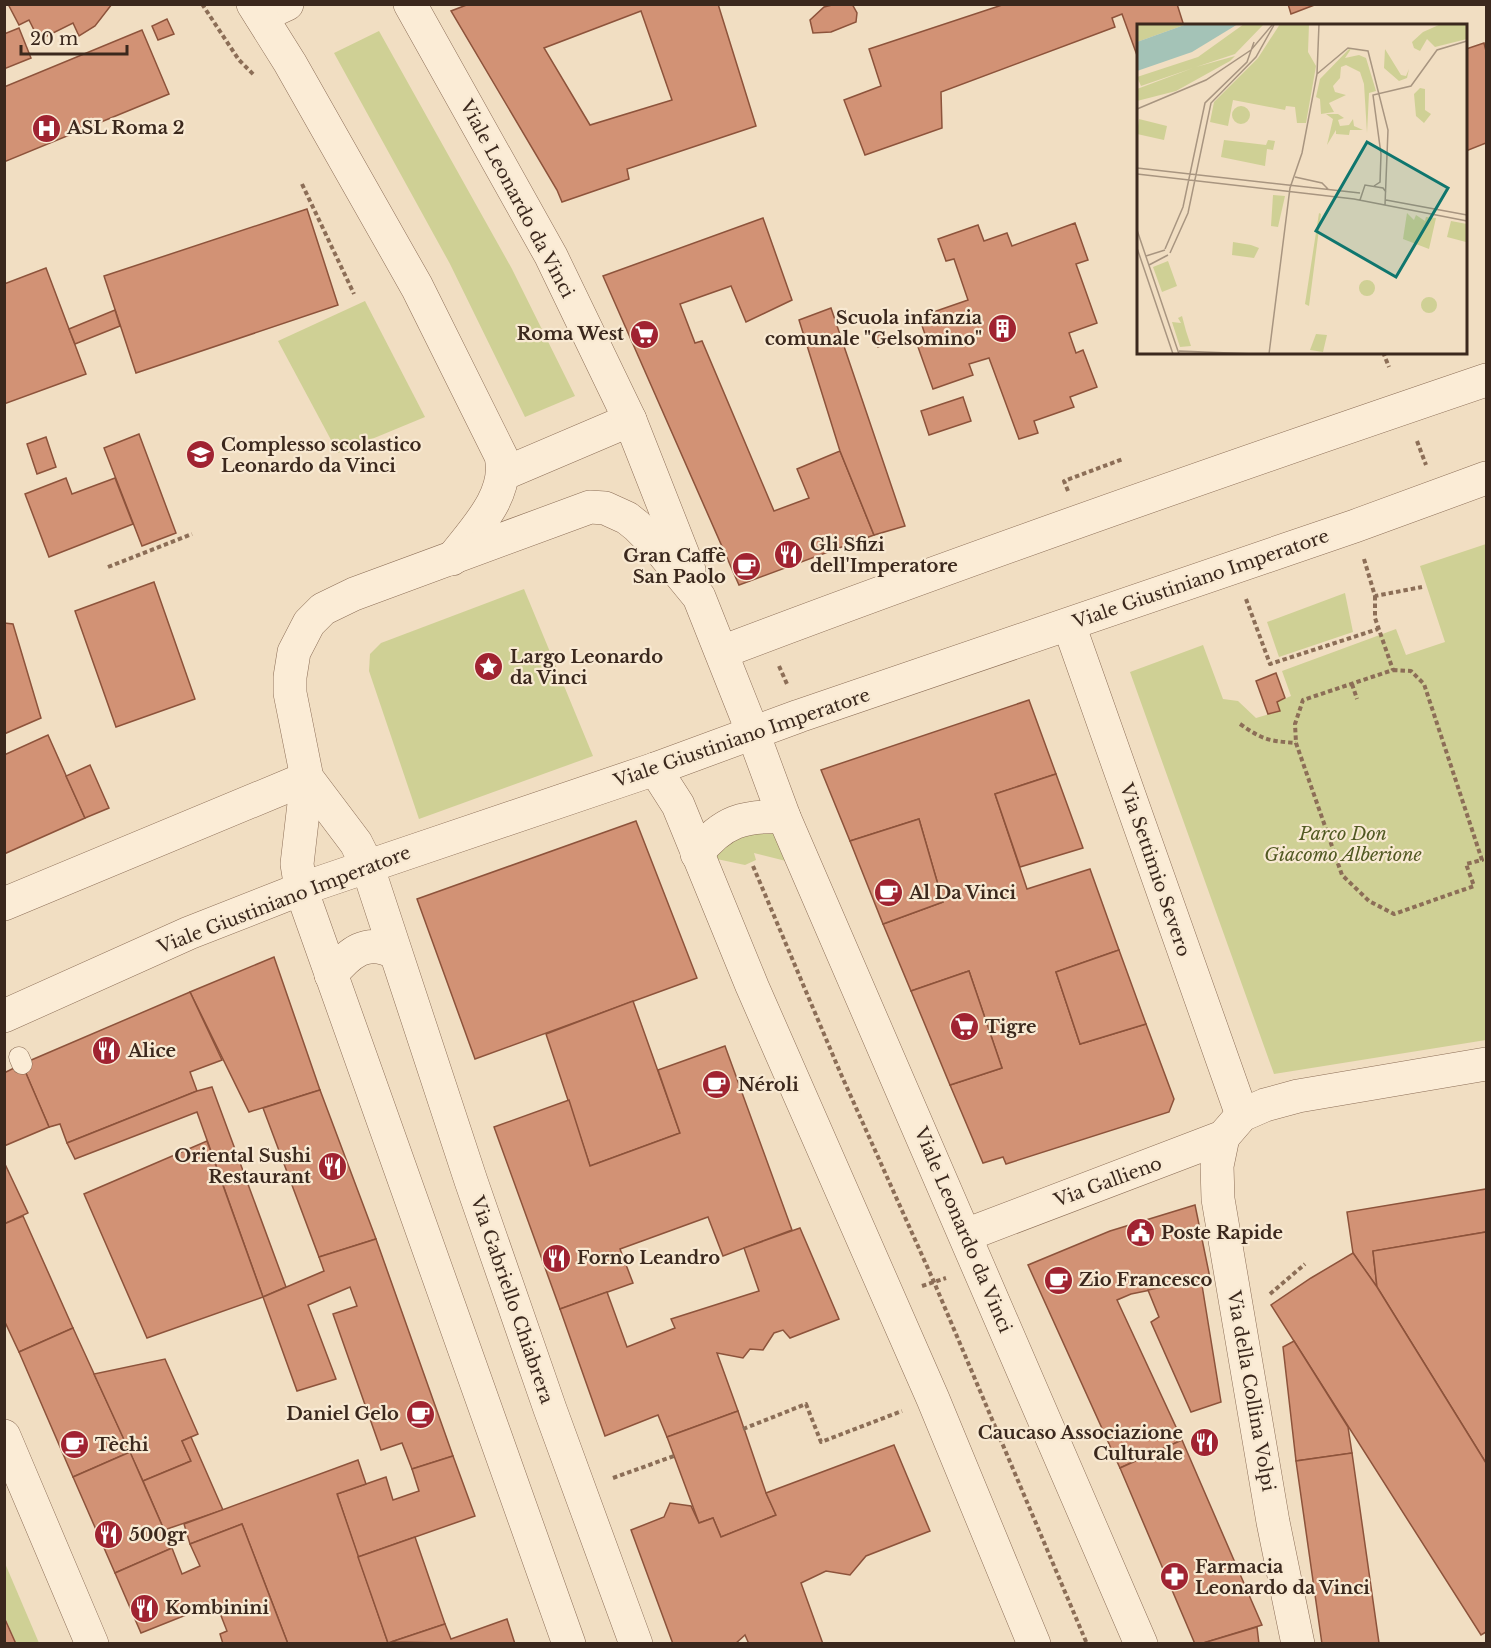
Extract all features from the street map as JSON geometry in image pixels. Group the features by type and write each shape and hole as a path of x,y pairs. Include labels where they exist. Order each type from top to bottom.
{"street":[{"name":"Viale Leonardo da Vinci","path":"410,4 550,256 630,420 699,597"},
{"path":"267,8 290,63 417,287 497,444 503,474 496,496 452,559"},
{"path":"722,652 1109,510 1486,380"},
{"path":"503,474 630,420"},
{"name":"Viale Giustiniano Imperatore","path":"4,1016 189,933 367,865 655,769 799,716 1355,526 1486,478"},
{"path":"569,1644 301,890 297,864 307,778 290,693 294,651 309,622 323,609 345,598 590,507 599,507 627,518 648,535 699,597 753,733"},
{"name":"Via Settimio Severo","path":"1069,625 1233,1126"},
{"name":"Viale Leonardo da Vinci","path":"753,733 784,817 1141,1644"},
{"path":"655,769 678,805 752,986 929,1388 1034,1644"},
{"path":"307,778 356,843 367,865"},
{"path":"4,903 307,778"},
{"path":"698,854 714,834 735,821 749,818 784,817"},
{"name":"Via Gabriello Chiabrera","path":"367,865 474,1192 636,1644"},
{"path":"331,975 348,956 360,949 374,946 395,953"},
{"name":"Via Gallieno","path":"966,1235 1233,1126 1265,1106 1298,1096 1486,1064"},
{"name":"Via della Collina Volpi","path":"1233,1126 1217,1166 1218,1199 1273,1522 1298,1644"},
{"path":"4,1436 92,1644"}],"path":[{"path":"302,184 354,294"},
{"path":"1384,354 1389,367"},
{"path":"1416,438 1429,474"},
{"path":"1069,494 1064,481 1123,459"},
{"path":"1355,526 1375,596 1375,618 1393,670"},
{"path":"108,567 192,534"},
{"path":"1234,567 1270,664 1378,629"},
{"path":"1375,596 1422,587"},
{"path":"776,659 790,693"},
{"path":"1393,670 1411,671 1424,684 1484,861 1466,864 1474,886 1394,914 1369,902 1342,875 1296,743 1295,724 1303,700 1352,684 1393,670"},
{"path":"1352,684 1357,699"},
{"path":"1240,724 1260,738 1296,743"},
{"path":"753,866 840,1072 934,1282 1087,1644"},
{"path":"1261,1300 1305,1264"},
{"path":"920,1287 947,1278"},
{"path":"743,1429 806,1404 821,1442 868,1423"},
{"path":"580,1492 674,1456"}],"green space":[{"path":"379,31 512,269 575,396 525,417 450,264 334,53"},
{"path":"365,301 425,417 338,453 278,341"},
{"name":"Parco Don Giacomo Alberione","path":"1486,544 1486,1040 1274,1074 1130,672 1203,645 1223,699 1238,701 1256,718 1280,711 1277,702 1291,696 1282,671 1396,629 1406,655 1445,642 1420,566"},
{"path":"524,589 593,756 419,819 369,671 370,654 381,643"},
{"path":"1345,593 1353,632 1279,657 1267,622"},
{"path":"772,830 786,861 754,853 756,860 745,865 712,858 734,835"},
{"path":"4,1561 39,1643 16,1643 5,1617"}],"building":[{"path":"8,4 112,4 95,26 79,36 73,23 39,40 29,20 19,25"},
{"path":"469,4 718,4 756,126 627,169 629,179 562,202 451,11","holes":["641,11 672,100 590,125 544,48"]},
{"path":"852,4 857,13 856,22 831,32 813,33 810,20 824,7"},
{"path":"1005,4 1177,4 1183,24 1137,24 1137,55 1122,14 1112,18 1115,27 941,92 942,128 865,155 844,100 881,86 869,49"},
{"path":"1288,4 1317,4 1291,14"},
{"path":"167,19 174,34 158,40 152,26"},
{"path":"19,28 31,58 4,69 4,34"},
{"name":"ASL Roma 2","path":"142,30 169,94 4,162 4,87"},
{"path":"1484,43 1486,51 1486,143 1467,151 1467,49"},
{"path":"307,209 338,305 136,373 104,276"},
{"path":"763,218 792,300 746,322 731,286 680,304 695,343 702,341 774,511 809,498 797,469 840,451 874,535 739,585 603,276"},
{"name":"Scuola infanzia comunale \"Gelsomino\"","path":"1075,223 1088,260 1076,264 1097,323 1069,333 1076,353 1083,350 1097,387 1070,397 1074,407 1034,421 1038,433 1019,439 989,358 969,364 973,375 933,389 918,347 928,343 919,317 968,300 954,259 946,261 938,239 978,225 984,241 1007,233 1012,246"},
{"path":"46,268 86,374 4,404 4,284"},
{"path":"831,308 905,526 874,535 840,451 799,320"},
{"path":"115,310 120,326 75,344 69,329"},
{"path":"882,333 885,344 878,347 873,337"},
{"path":"963,397 971,421 929,435 921,411"},
{"path":"139,434 176,533 142,546 104,448"},
{"path":"46,437 56,467 37,474 27,444"},
{"path":"66,478 72,494 115,478 133,524 49,557 25,494"},
{"path":"154,582 195,699 116,727 75,611"},
{"path":"4,623 13,624 41,718 4,734"},
{"path":"1276,673 1285,698 1277,702 1280,711 1268,714 1256,681"},
{"path":"1029,700 1056,774 995,794 1027,889 1090,869 1119,950 1056,972 1080,1044 1146,1024 1174,1099 1169,1112 1006,1164 1003,1157 983,1163 950,1085 1002,1068 969,971 911,991 883,924 943,902 919,819 850,841 821,770"},
{"path":"48,735 85,818 4,854 4,755"},
{"path":"90,765 109,808 85,818 66,776"},
{"path":"1056,774 1083,848 1020,867 995,794"},
{"path":"919,819 943,902 883,924 850,841"},
{"path":"636,821 697,978 475,1059 417,899"},
{"path":"1119,950 1146,1024 1080,1044 1056,972"},
{"path":"274,957 320,1090 249,1112 190,992"},
{"path":"969,971 1002,1068 950,1085 911,991"},
{"path":"190,992 222,1060 190,1072 197,1091 67,1143 60,1124 49,1127 22,1064"},
{"path":"633,1001 680,1133 590,1166 546,1034"},
{"path":"725,1046 792,1230 723,1256 708,1217 620,1249 633,1283 560,1309 494,1127 569,1100 590,1166 680,1133 658,1070"},
{"path":"22,1064 49,1127 4,1146 4,1073"},
{"path":"212,1087 286,1287 263,1297 197,1112 75,1159 67,1143"},
{"path":"320,1090 376,1239 319,1257 263,1108"},
{"path":"207,1141 263,1297 147,1338 84,1194"},
{"path":"4,1162 28,1213 4,1224"},
{"path":"1486,1189 1486,1232 1373,1251 1377,1287 1353,1253 1347,1212"},
{"path":"1195,1205 1210,1278 1131,1294 1117,1300 1182,1440 1120,1468 1028,1265 1110,1231"},
{"path":"23,1216 73,1328 19,1352 4,1320 4,1224"},
{"path":"800,1228 839,1319 790,1338 783,1330 774,1333 763,1350 750,1349 743,1358 717,1353 738,1411 667,1437 658,1415 605,1436 560,1309 607,1292 627,1347 675,1328 671,1319 759,1291 744,1248"},
{"path":"1486,1232 1486,1463 1377,1287 1373,1251"},
{"path":"376,1239 453,1456 412,1469 402,1443 381,1450 333,1314 357,1306 350,1287 308,1305 336,1379 297,1391 263,1297 324,1271 319,1257"},
{"path":"1353,1253 1377,1287 1486,1463 1486,1632 1481,1635 1271,1305"},
{"path":"1201,1279 1221,1402 1191,1412 1151,1322 1159,1317 1148,1290"},
{"path":"73,1328 130,1452 73,1477 19,1352"},
{"path":"1294,1341 1348,1427 1352,1453 1296,1461 1283,1347"},
{"path":"165,1359 198,1434 182,1441 191,1461 143,1481 94,1374"},
{"path":"738,1411 766,1493 776,1515 721,1537 713,1518 699,1523 667,1437"},
{"path":"191,1437 223,1510 164,1530 143,1481 191,1461 182,1441"},
{"path":"1182,1440 1262,1625 1200,1644 1195,1644 1120,1468"},
{"path":"894,1445 930,1531 866,1556 850,1575 826,1571 801,1583 823,1644 749,1644 745,1635 735,1644 673,1644 631,1530 664,1517 670,1503 691,1506 699,1523 713,1518 721,1537 776,1515 766,1493"},
{"path":"130,1452 172,1548 115,1573 73,1477"},
{"path":"1352,1453 1379,1643 1322,1644 1296,1461"},
{"path":"453,1456 475,1516 358,1557 337,1494 386,1477 393,1500 419,1491 412,1469"},
{"path":"358,1460 366,1484 337,1494 388,1643 391,1644 288,1644 242,1524 190,1544 184,1524"},
{"path":"242,1524 288,1644 223,1644 220,1634 227,1631 216,1603 141,1633 115,1573 172,1548 182,1574 200,1566 190,1544"},
{"path":"415,1537 445,1624 388,1643 358,1557"},
{"path":"4,1617 16,1644 4,1644"},
{"path":"507,1619 515,1644 391,1642 445,1624 451,1639"},
{"path":"1257,1627 1259,1644 1200,1644"}],"place":[{"name":"ASL Roma 2","path":"46,128"},
{"name":"Scuola infanzia comunale \"Gelsomino\"","path":"1003,328"},
{"name":"Roma West","path":"645,334"},
{"name":"Complesso scolastico Leonardo da Vinci","path":"200,455"},
{"name":"Gli Sfizi dell'Imperatore","path":"789,555"},
{"name":"Gran Caffè San Paolo","path":"747,566"},
{"name":"Largo Leonardo da Vinci","path":"489,667"},
{"name":"Al Da Vinci","path":"888,893"},
{"name":"Tigre","path":"964,1027"},
{"name":"Alice","path":"107,1051"},
{"name":"Néroli","path":"717,1085"},
{"name":"Oriental Sushi Restaurant","path":"332,1166"},
{"name":"Poste Rapide","path":"1140,1233"},
{"name":"Forno Leandro","path":"556,1258"},
{"name":"Zio Francesco","path":"1058,1280"},
{"name":"Daniel Gelo","path":"420,1414"},
{"name":"Caucaso Associazione Culturale","path":"1204,1443"},
{"name":"Tèchi","path":"74,1445"},
{"name":"500gr","path":"108,1535"},
{"name":"Farmacia Leonardo da Vinci","path":"1174,1577"},
{"name":"Kombinini","path":"144,1608"}]}
